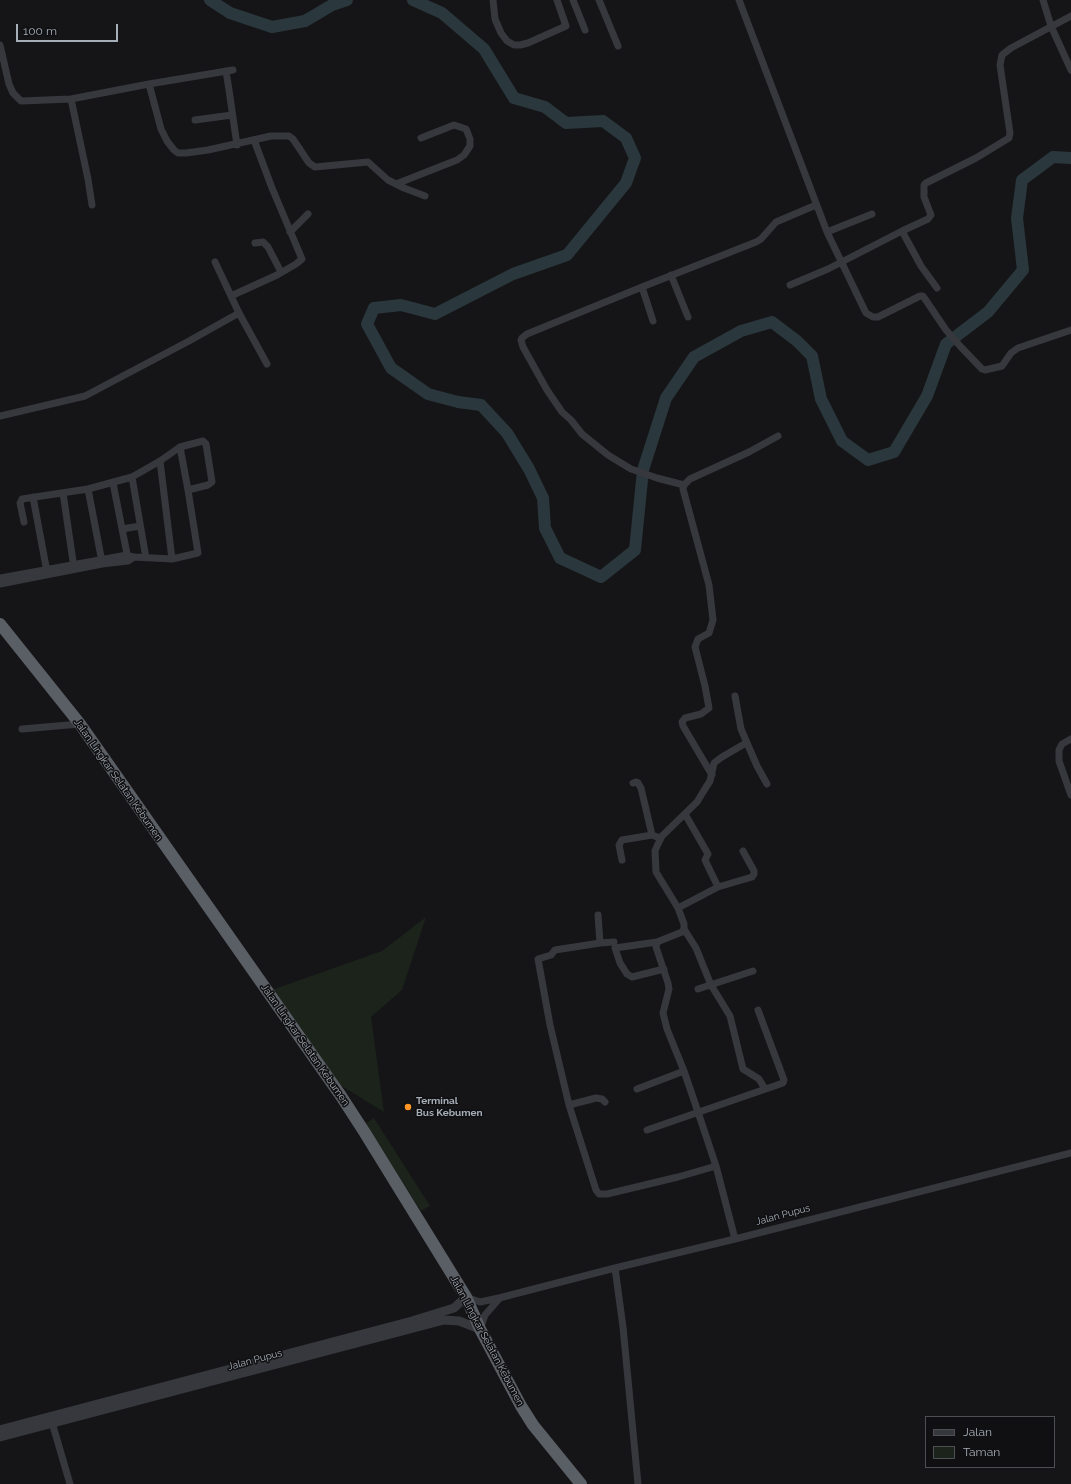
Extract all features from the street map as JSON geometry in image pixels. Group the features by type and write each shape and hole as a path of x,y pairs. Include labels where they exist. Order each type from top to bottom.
{"highway":[{"name":"Jalan Lingkar Selatan Kebumen","path":"0,624 80,724 341,1096 466,1297 480,1329 521,1406 533,1425 581,1484"}],"street":[{"path":"493,0 495,19 501,33 507,41 514,45 528,43 566,26 557,0"},
{"path":"573,0 585,30"},
{"path":"599,0 618,46"},
{"path":"739,0 827,232 866,313 869,316 878,317 921,296 946,330 982,369 993,369 1002,366 1011,353 1018,348 1071,330"},
{"path":"1043,0 1051,26 1071,70"},
{"path":"790,285 828,269 930,218 931,215 924,197 924,185 926,182 976,158 1009,138 1010,133 1000,59 1002,55 1011,48 1071,16"},
{"path":"0,45 12,93 21,100 72,99 148,84 229,71 236,145"},
{"path":"148,84 161,129 167,141 178,153 236,145 271,136 289,136 293,139 309,163 315,167 368,162 388,180 424,196"},
{"path":"72,99 92,205"},
{"path":"195,120 232,115"},
{"path":"396,184 457,160 464,155 470,146 470,139 466,129 454,125 421,138"},
{"path":"231,296 282,272 296,264 302,258 290,232 254,140"},
{"path":"684,485 631,469 608,455 582,434 571,420 562,412 537,374 521,340 527,334 761,240 776,222 816,205"},
{"path":"290,232 308,214"},
{"path":"827,232 872,214"},
{"path":"902,231 921,266 937,288"},
{"path":"255,243 263,242 268,247 282,272"},
{"path":"215,262 239,313 267,364"},
{"path":"671,275 688,317"},
{"path":"642,287 654,321"},
{"path":"0,416 86,396 239,313"},
{"path":"712,774 682,722 685,718 701,714 709,708 707,692 695,647 698,639 709,633 713,620 709,585 683,489 684,485 690,479 749,452 778,436"},
{"path":"24,522 20,504 21,500 88,489 132,477 160,461 180,447 203,441 206,444 212,482 208,485 188,490"},
{"path":"0,578 20,577 102,561 130,558 172,559 198,554 180,447"},
{"path":"160,461 172,559"},
{"path":"132,477 146,558"},
{"path":"114,482 122,529 130,558"},
{"path":"88,489 102,561"},
{"path":"63,493 74,566"},
{"path":"33,497 47,572"},
{"path":"122,529 140,526"},
{"path":"0,584 20,577"},
{"path":"735,696 741,730 757,766 767,784"},
{"path":"22,729 80,724"},
{"path":"1071,739 1062,744 1059,750 1059,761 1071,795"},
{"path":"746,743 714,763 710,781 703,792 685,814 660,838 655,851 656,872 678,908 684,924 684,930 696,948 712,985 730,1016 743,1069 759,1079 765,1089"},
{"path":"633,783 638,783 641,788 652,835"},
{"path":"685,814 708,854 705,860 718,887"},
{"path":"622,860 619,845 620,842 625,839 652,835 660,838"},
{"path":"678,908 718,887 752,877 754,874 752,866 743,851"},
{"path":"598,915 600,943"},
{"path":"684,930 657,942 600,943 555,950 551,955 538,959 550,1025 570,1104 596,1190 599,1194 607,1194 716,1166"},
{"path":"657,942 656,947 669,988 663,1013 664,1019 671,1041 684,1071 716,1166 735,1239"},
{"path":"614,943 620,963 627,974 632,977 664,969"},
{"path":"698,989 753,971"},
{"path":"647,1130 784,1082 758,1010"},
{"path":"637,1089 684,1071"},
{"path":"570,1104 596,1098 602,1099 605,1102"},
{"name":"Jalan Pupus","path":"0,1437 52,1421 412,1321 454,1308 466,1297 480,1302 499,1298 1071,1153"},
{"path":"615,1268 623,1327 638,1484"},
{"path":"480,1329 485,1315 499,1298"},
{"name":"Jalan Pupus","path":"0,1430 52,1421 416,1329 444,1320 459,1321 480,1329"},
{"path":"52,1421 70,1484"}],"green space":[{"path":"426,917 402,990 371,1017 384,1112 322,1074 266,992 382,951"},
{"path":"374,1118 430,1206 421,1211 365,1124"}],"waterway":[{"path":"210,0 230,13 272,27 305,21 332,5 347,0"},
{"path":"413,0 442,13 484,49 514,98 545,107 566,123 603,121 626,138 635,158 626,183 567,255 513,274 435,314 401,305 374,308 367,324 391,368 428,394 458,402 481,405 507,433 529,469 543,498 545,528 560,558 601,577 635,550 643,470 666,398 694,357 741,331 772,322 797,341 812,356 821,399 842,441 868,460 894,452 927,396 946,344 988,312 1023,270 1017,218 1022,180 1053,157 1071,158"}],"place":[{"name":"Terminal Bus Kebumen","path":"408,1107"}]}
